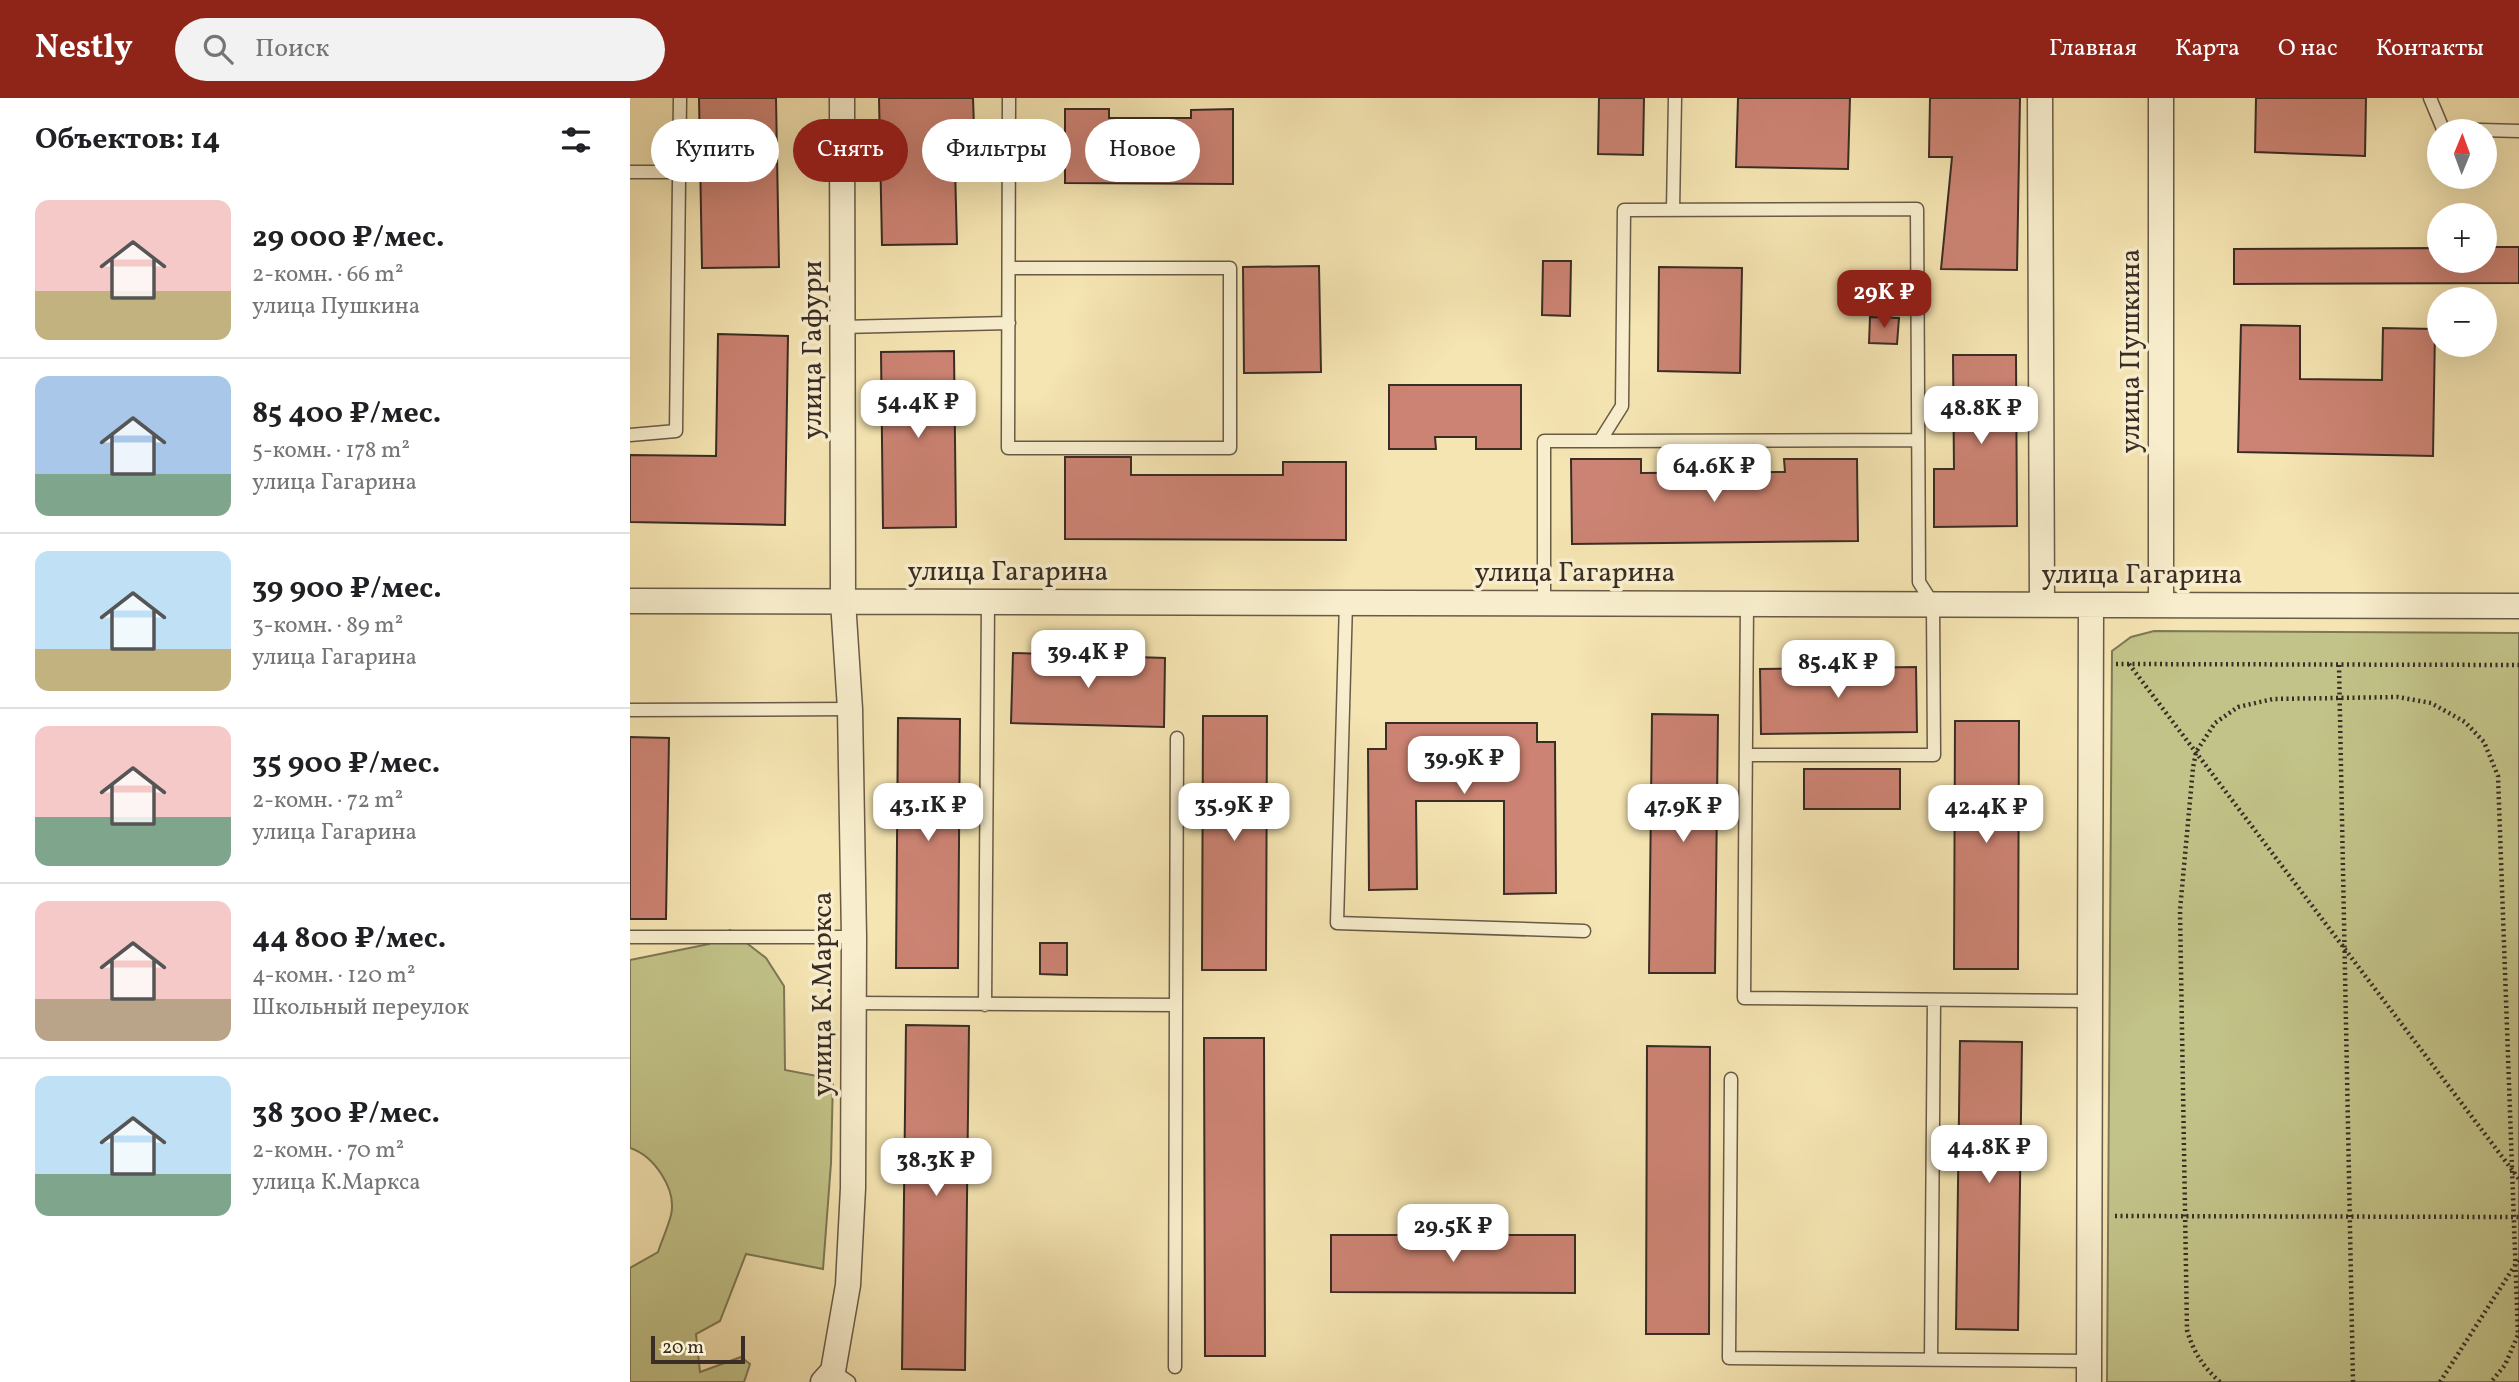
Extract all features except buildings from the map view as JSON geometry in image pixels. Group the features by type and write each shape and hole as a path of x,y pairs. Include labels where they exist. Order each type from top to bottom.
{"street":[{"name":"улица Гафури","path":"842,98 843,601"},
{"path":"2040,98 2042,604"},
{"name":"улица Пушкина","path":"2161,98 2161,605"},
{"name":"улица Гагарина","path":"630,601 2519,606"},
{"name":"улица К.Маркса","path":"835,1378 848,1284 852,1188 854,937 850,709 843,601"},
{"path":"2089,1372 2091,605"}],"lane":[{"path":"680,98 680,119"},
{"path":"1009,98 1008,448 1230,448 1230,268 1009,268"},
{"path":"1673,210 1675,98"},
{"path":"2430,98 2443,129 2519,131"},
{"path":"630,172 651,172"},
{"path":"630,435 676,431 679,182"},
{"path":"1600,441 1622,406 1624,210 1917,209 1919,582 1933,604 1934,755 1746,755"},
{"path":"842,327 1009,323"},
{"path":"1544,603 1544,441 1918,440"},
{"path":"985,1004 988,602"},
{"path":"1346,602 1337,923 1584,931"},
{"path":"1748,603 1744,998 2090,1001"},
{"path":"630,710 850,709"},
{"path":"1175,1367 1177,738"},
{"path":"630,937 854,937"},
{"path":"1931,1360 1934,1000"},
{"path":"853,1003 1176,1005"},
{"path":"1731,1079 1729,1358 1931,1360 2089,1372"}],"path":[{"path":"2091,664 2519,665"},
{"path":"2129,664 2519,1179"},
{"path":"2339,665 2353,1382"},
{"path":"2220,1382 2209,1373 2193,1350 2187,1331 2180,910 2187,819 2196,752 2215,723 2238,707 2273,699 2398,696 2431,703 2465,722 2484,741 2498,776 2516,1217 2518,1335 2505,1365 2491,1382"},
{"path":"2089,1216 2516,1217"},
{"path":"2440,1382 2517,1261"}],"green space":[{"path":"2154,631 2519,633 2519,1382 2107,1382 2112,651 2131,637"},
{"path":"730,930 766,958 784,986 785,1070 833,1079 831,1163 823,1269 746,1254 720,1321 696,1334 700,1372 741,1357 750,1364 744,1382 630,1382 630,1268 658,1252 670,1220 672,1205 662,1175 647,1158 630,1148 630,960 709,944"}]}
